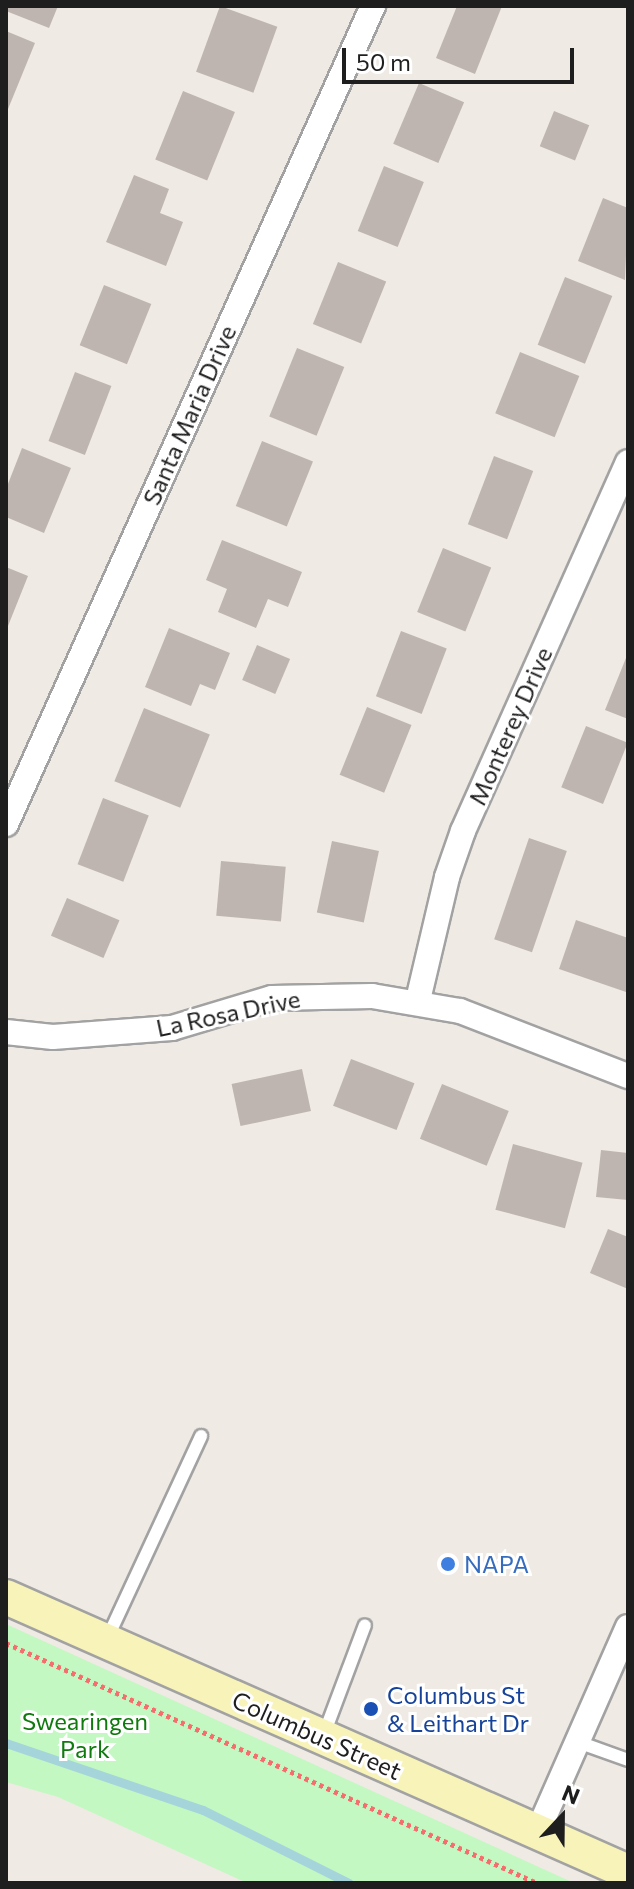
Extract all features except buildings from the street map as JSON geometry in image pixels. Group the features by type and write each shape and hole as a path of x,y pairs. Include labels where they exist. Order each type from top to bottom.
{"main road":[{"name":"Columbus Street","path":"6,1597 628,1872"}],"street":[{"name":"Santa Maria Drive","path":"6,824 373,6"},
{"name":"Monterey Drive","path":"418,1000 463,831 628,462"},
{"name":"La Rosa Drive","path":"6,1032 53,1037 172,1028 272,998 345,995 418,1000 628,1076"},
{"path":"538,1831 626,1635"}],"lane":[{"path":"106,1642 201,1436"},
{"path":"322,1739 365,1625"},
{"path":"578,1742 628,1760"}],"path":[{"path":"6,1643 537,1883"}],"green space":[{"name":"Swearingen Park","path":"6,1624 574,1883 247,1883 58,1797 6,1782"}],"waterway":[{"path":"6,1743 203,1810 349,1883"}],"place":[{"name":"NAPA","path":"448,1564"},
{"name":"Columbus St & Leithart Dr","path":"371,1709"}]}
